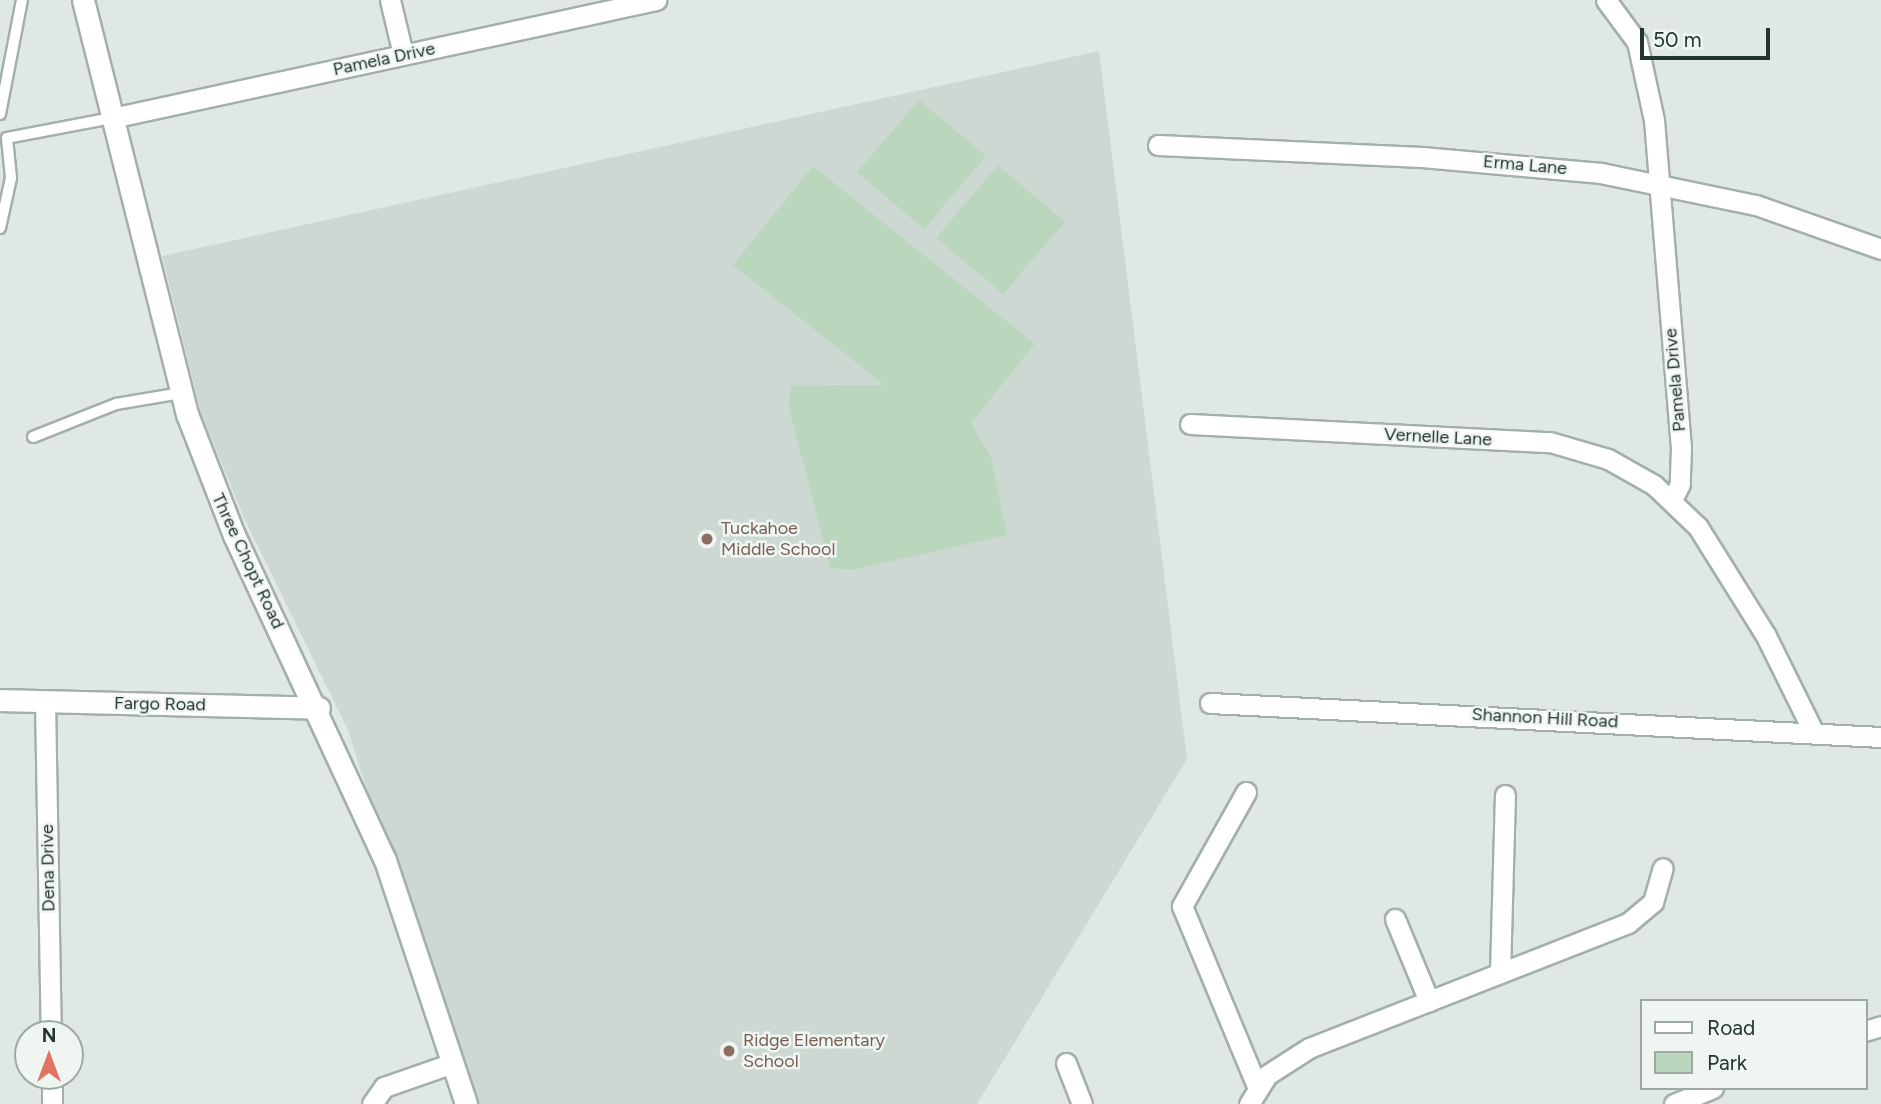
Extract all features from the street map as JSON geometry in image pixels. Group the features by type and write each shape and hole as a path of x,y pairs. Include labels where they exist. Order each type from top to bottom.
{"main road":[{"name":"Three Chopt Road","path":"83,0 181,393 219,501 319,708 385,860 466,1104"},
{"name":"Fargo Road","path":"0,700 319,708"}],"street":[{"path":"390,0 403,54"},
{"name":"Pamela Drive","path":"112,118 656,0"},
{"name":"Pamela Drive","path":"1606,0 1637,42 1647,73 1660,185 1681,447 1682,474 1672,500"},
{"name":"Erma Lane","path":"1158,145 1536,164 1660,185 1797,217 1881,249"},
{"name":"Vernelle Lane","path":"1189,424 1550,442 1608,459 1672,500"},
{"path":"1672,500 1733,578 1813,731"},
{"name":"Dena Drive","path":"46,701 51,1020"},
{"name":"Shannon Hill Road","path":"1210,703 1813,731 1881,737"},
{"path":"1246,792 1182,906 1254,1096 1309,1048 1643,914 1660,890 1663,868"},
{"path":"1500,973 1506,795"},
{"path":"1395,919 1429,1001"},
{"path":"372,1104 384,1087 453,1063"},
{"path":"1066,1063 1082,1104"},
{"path":"1674,1104 1708,1090"}],"lane":[{"path":"0,114 22,0"},
{"path":"0,228 11,178 4,138 112,118"},
{"path":"33,437 116,404 181,393"}],"shaded area":[{"name":"Tuckahoe Middle School","path":"1099,51 1187,759 977,1104 466,1104 348,730 245,520 201,413 162,256"}],"green space":[{"path":"919,100 986,156 924,229 857,172"},
{"path":"998,165 1065,222 1003,294 936,238"},
{"path":"813,166 1035,344 971,423 991,457 1007,535 852,570 830,568 789,407 791,386 884,385 733,265"}],"place":[{"name":"Tuckahoe Middle School","path":"707,539"},
{"name":"Ridge Elementary School","path":"729,1051"}]}
